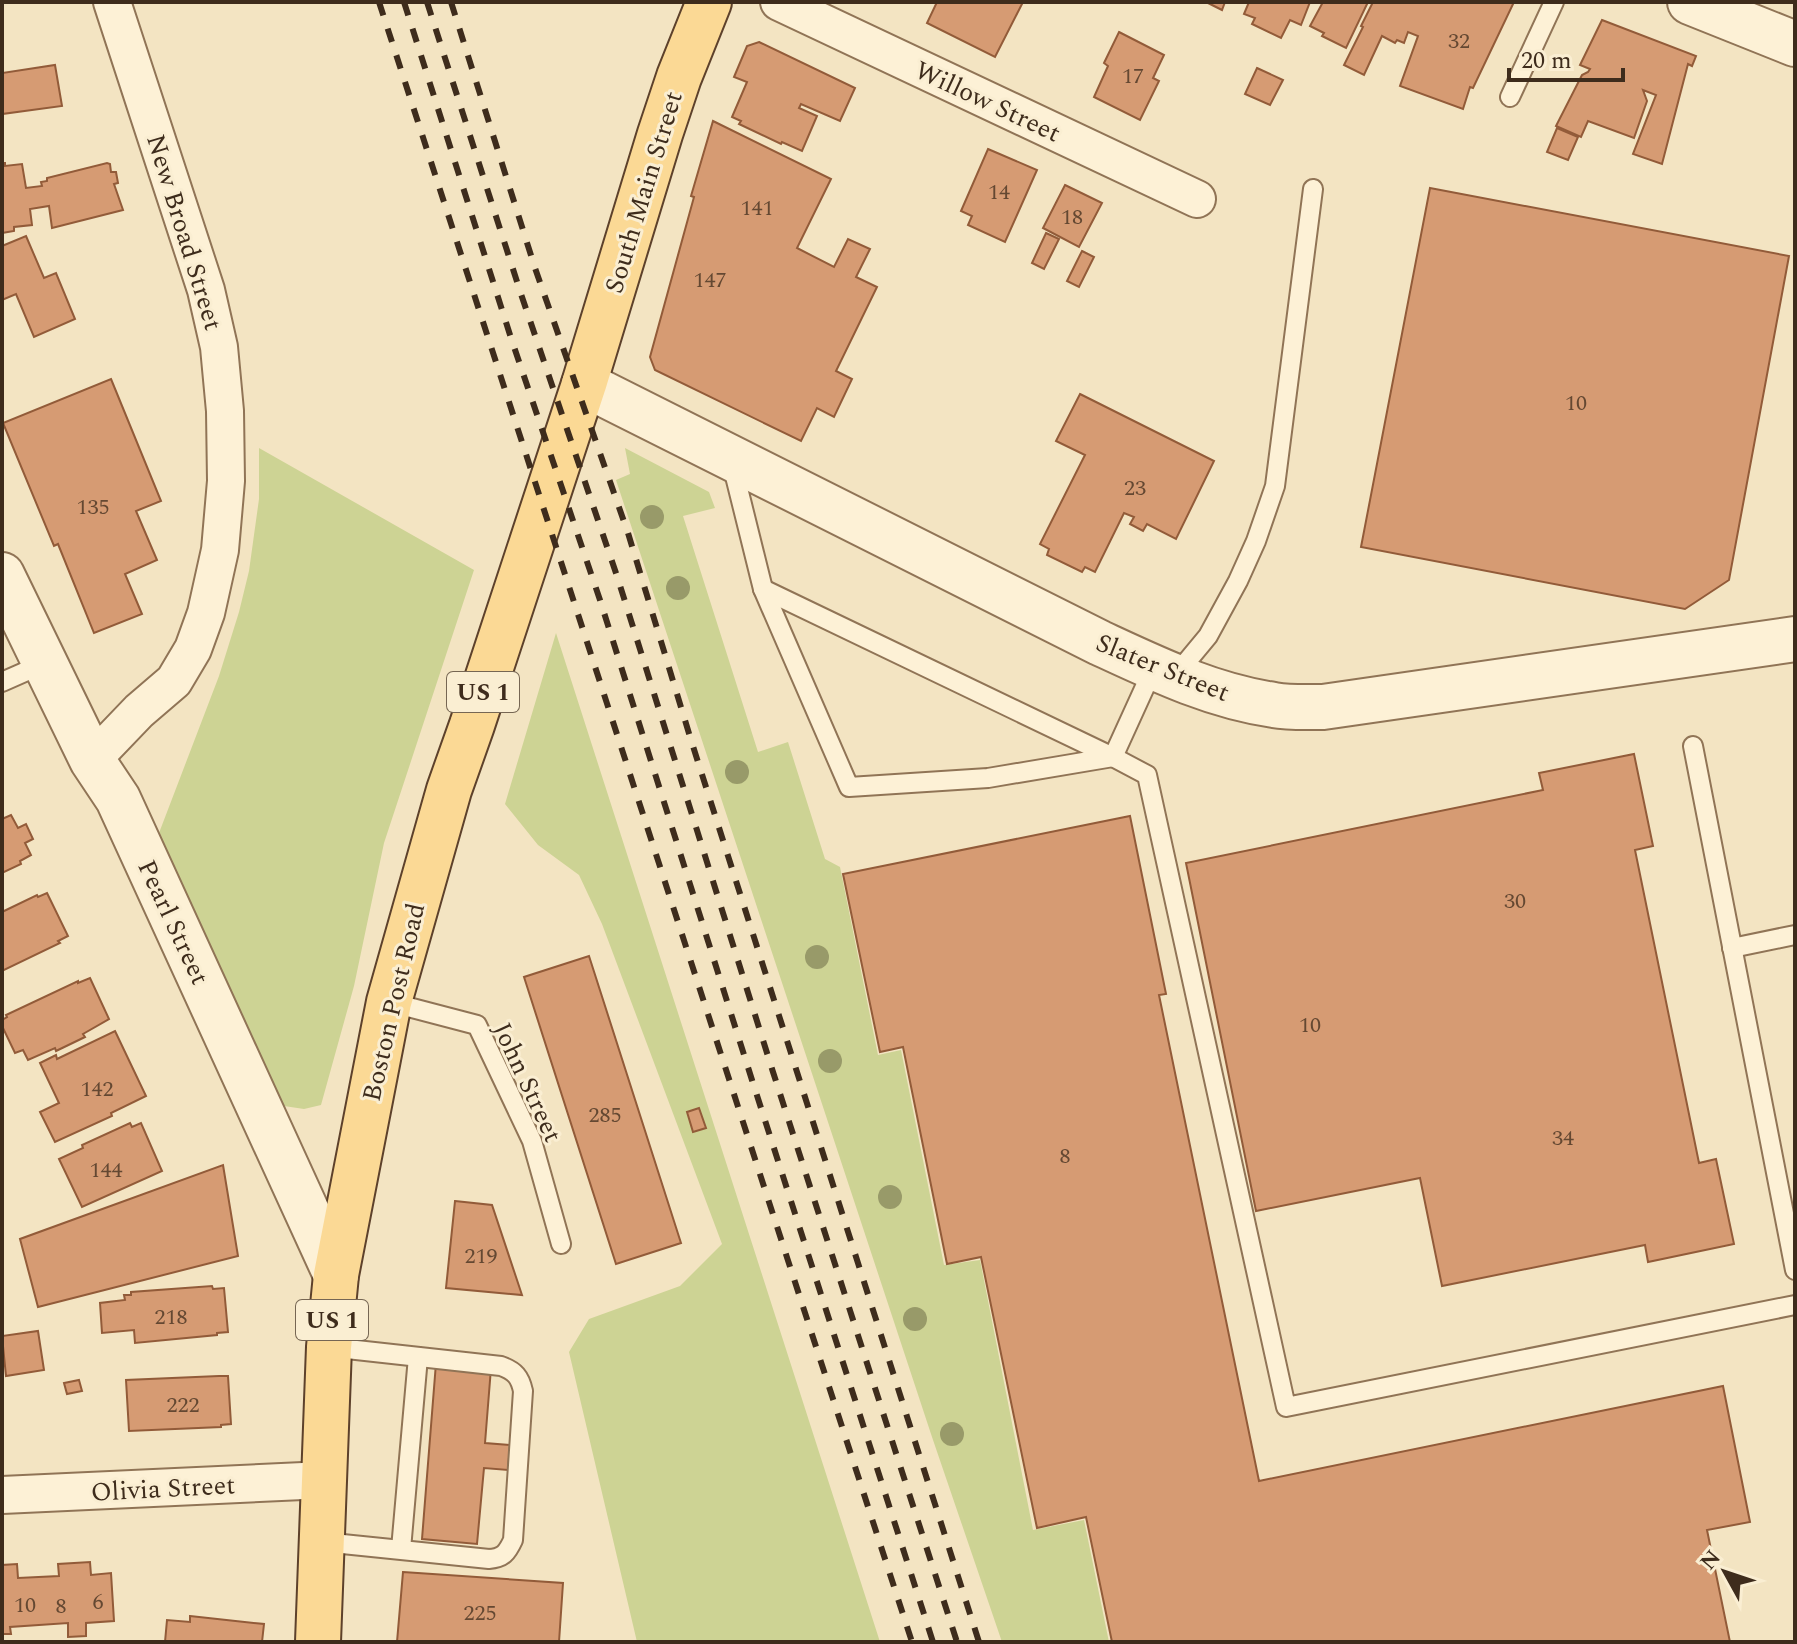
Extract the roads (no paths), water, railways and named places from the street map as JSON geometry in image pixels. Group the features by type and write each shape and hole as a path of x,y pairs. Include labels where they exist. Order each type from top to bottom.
{"main road":[{"name":"South Main Street","path":"584,384 660,134 709,2"},
{"name":"Boston Post Road","path":"318,1642 329,1347 336,1275 389,1002 449,790 584,384"}],"street":[{"name":"New Broad Street","path":"92,760 139,711 174,681 193,649 206,613 220,550 226,481 225,411 219,347 209,304 112,2"},
{"name":"Willow Street","path":"779,2 1197,199"},
{"path":"1690,2 1795,44"},
{"name":"Slater Street","path":"584,384 1086,636 1164,672 1227,696 1276,706 1323,707 1795,639"},
{"name":"Pearl Street","path":"2,575 92,760 118,799 336,1275"},
{"name":"Olivia Street","path":"2,1495 325,1480"}],"lane":[{"path":"1510,97 1554,2"},
{"path":"730,457 763,589 849,787 988,778 1113,757 1164,672 1208,636 1256,541 1275,486 1313,189"},
{"path":"763,589 1147,775 1286,1407 1795,1305"},
{"path":"2,682 45,663"},
{"path":"1693,746 1795,1270"},
{"path":"1732,948 1795,935"},
{"name":"John Street","path":"389,1002 477,1025 532,1141 561,1244"},
{"path":"323,1542 500,1558 513,1540 523,1391 513,1370 501,1366 329,1347"},
{"path":"401,1549 418,1357"}],"railway":[{"path":"379,2 912,1642"},
{"path":"404,2 511,338 600,600 933,1642"},
{"path":"427,2 521,294 617,576 957,1642"},
{"path":"451,2 535,268 628,533 979,1642"}]}
